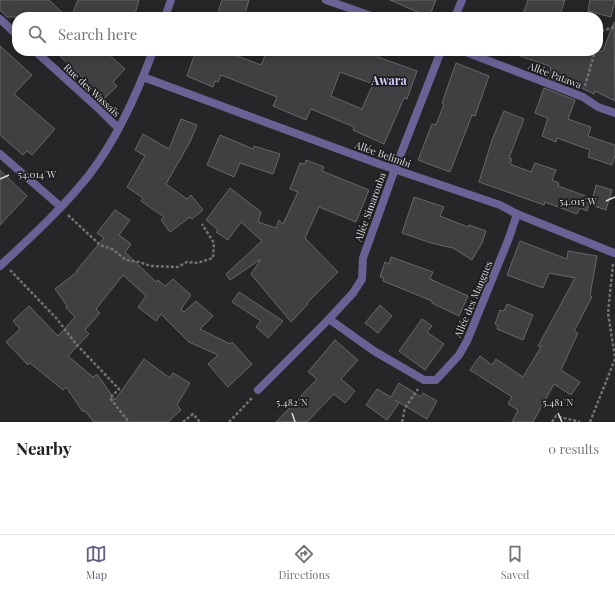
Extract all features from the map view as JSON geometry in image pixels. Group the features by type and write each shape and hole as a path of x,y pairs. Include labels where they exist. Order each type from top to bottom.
{"street":[{"path":"167,12 171,0"},
{"path":"326,0 360,12"},
{"path":"457,12 462,0"},
{"path":"0,19 12,30"},
{"name":"Rue des Wassaïs","path":"41,56 118,128"},
{"path":"2,265 77,190 96,164 118,128 143,77 151,56"},
{"name":"Allée Simarouba","path":"258,390 329,319 353,292 362,279 363,258 395,169 439,56"},
{"name":"Allée Patawa","path":"476,56 583,97 598,107 615,113"},
{"name":"Allée Belimbi","path":"143,77 395,169 500,205 517,214 614,253"},
{"path":"0,154 61,207"},
{"name":"Allée des Mangues","path":"424,380 436,380 458,355 467,341 509,238 517,214"},
{"path":"329,319 374,351 424,380"}],"path":[{"path":"603,30 615,27"},
{"path":"583,97 594,56"},
{"path":"61,207 100,245 112,249 126,260 151,266 178,267 187,262 197,263 214,258 214,242 202,224"},
{"path":"590,422 615,358 608,313 614,253"},
{"path":"2,265 57,319 76,344 119,389 110,398 129,422"},
{"path":"402,422 405,408 414,397 424,380"},
{"path":"229,422 258,390"},
{"path":"183,422 193,414 200,422"},
{"path":"552,422 556,416 580,422"}],"building":[{"path":"0,0 49,0 62,12 12,12 12,17 7,17 0,10"},
{"path":"78,0 139,0 135,12 73,12"},
{"path":"222,0 249,0 245,12 218,12"},
{"path":"390,0 436,0 431,12 418,12"},
{"path":"528,0 565,0 561,12 524,12"},
{"path":"590,0 615,0 611,17 603,15 603,12 588,11"},
{"path":"614,22 615,101 595,91 594,94 579,87 579,89 548,78 551,68 549,66 520,56 603,56 603,51"},
{"path":"0,46 32,75 14,94 55,129 32,155 27,151 23,155 0,135"},
{"path":"60,56 111,56 125,69 113,82 117,86 103,100 87,84 88,83"},
{"path":"194,56 237,56 261,65 265,56 378,56 417,71 407,99 404,98 384,144 353,130 354,127 311,109 306,120 273,106 277,97 221,75 218,82 215,81 213,87 187,76","holes":["340,72 373,84 362,109 331,96"]},
{"path":"456,63 489,76 475,116 472,115 450,172 418,160 432,124 436,125"},
{"path":"544,88 575,100 568,119 591,127 588,136 615,145 615,155 612,165 588,157 590,150 557,138 556,142 542,136 548,118 535,113"},
{"path":"504,111 524,119 509,158 512,159 510,164 531,172 535,163 556,170 552,180 559,183 558,186 591,198 587,211 580,208 577,214 545,202 544,205 479,182 492,140"},
{"path":"181,119 197,125 190,142 166,184 187,199 191,195 203,210 192,219 190,217 170,232 161,220 164,217 141,201 143,198 127,187 145,156 135,150 143,134 169,149"},
{"path":"220,135 253,149 254,146 280,154 273,174 240,163 234,177 207,165"},
{"path":"306,160 324,167 322,171 369,190 356,222 319,207 305,238 338,272 307,303 308,304 291,322 251,274 261,259 230,280 226,274 262,241 241,222 228,240 216,232 218,230 206,220 230,188 261,212 258,222 276,228 279,220 283,224 298,192 290,189 300,163 305,164"},
{"path":"0,170 27,196 0,225"},
{"path":"596,185 612,190 606,210 591,205"},
{"path":"414,197 444,207 440,216 468,227 469,225 486,231 482,243 472,260 453,248 431,243 402,233"},
{"path":"115,210 130,220 119,235 131,244 125,252 156,282 158,280 165,286 173,279 191,295 181,309 184,312 196,301 213,316 200,329 230,344 232,342 252,364 228,387 208,364 218,355 189,342 161,314 156,321 138,307 146,296 123,275 96,309 100,313 85,330 89,334 68,356 93,377 97,374 115,400 144,359 170,378 173,373 190,383 177,405 181,410 168,422 94,422 85,411 83,412 66,387 63,390 30,363 28,365 6,342 20,329 13,321 29,306 58,336 75,317 66,308 67,306 55,289 77,272 76,271 104,238 97,233"},
{"path":"520,241 567,259 568,251 597,256 590,295 592,297 574,331 578,333 561,370 580,382 571,395 554,384 533,422 512,422 518,410 508,404 512,397 470,370 480,356 492,365 496,359 523,377 541,347 538,346 575,278 549,273 543,288 507,275"},
{"path":"391,257 433,272 430,279 468,296 459,316 432,303 432,301 383,281 384,278 380,277 385,262 389,264"},
{"path":"239,292 283,321 268,338 256,327 261,321 232,302"},
{"path":"507,304 533,315 523,340 497,329 498,326 495,324 500,310 504,311"},
{"path":"380,305 392,316 378,333 365,323"},
{"path":"422,319 432,326 427,332 444,344 425,370 399,351"},
{"path":"335,340 358,360 341,379 355,391 345,403 334,394 307,422 276,422 317,379 308,372"},
{"path":"399,383 421,397 423,393 437,401 427,419 395,400 399,403 387,420 366,405 377,389 391,397"}],"district":[{"name":"Awara","path":"389,81"}]}
